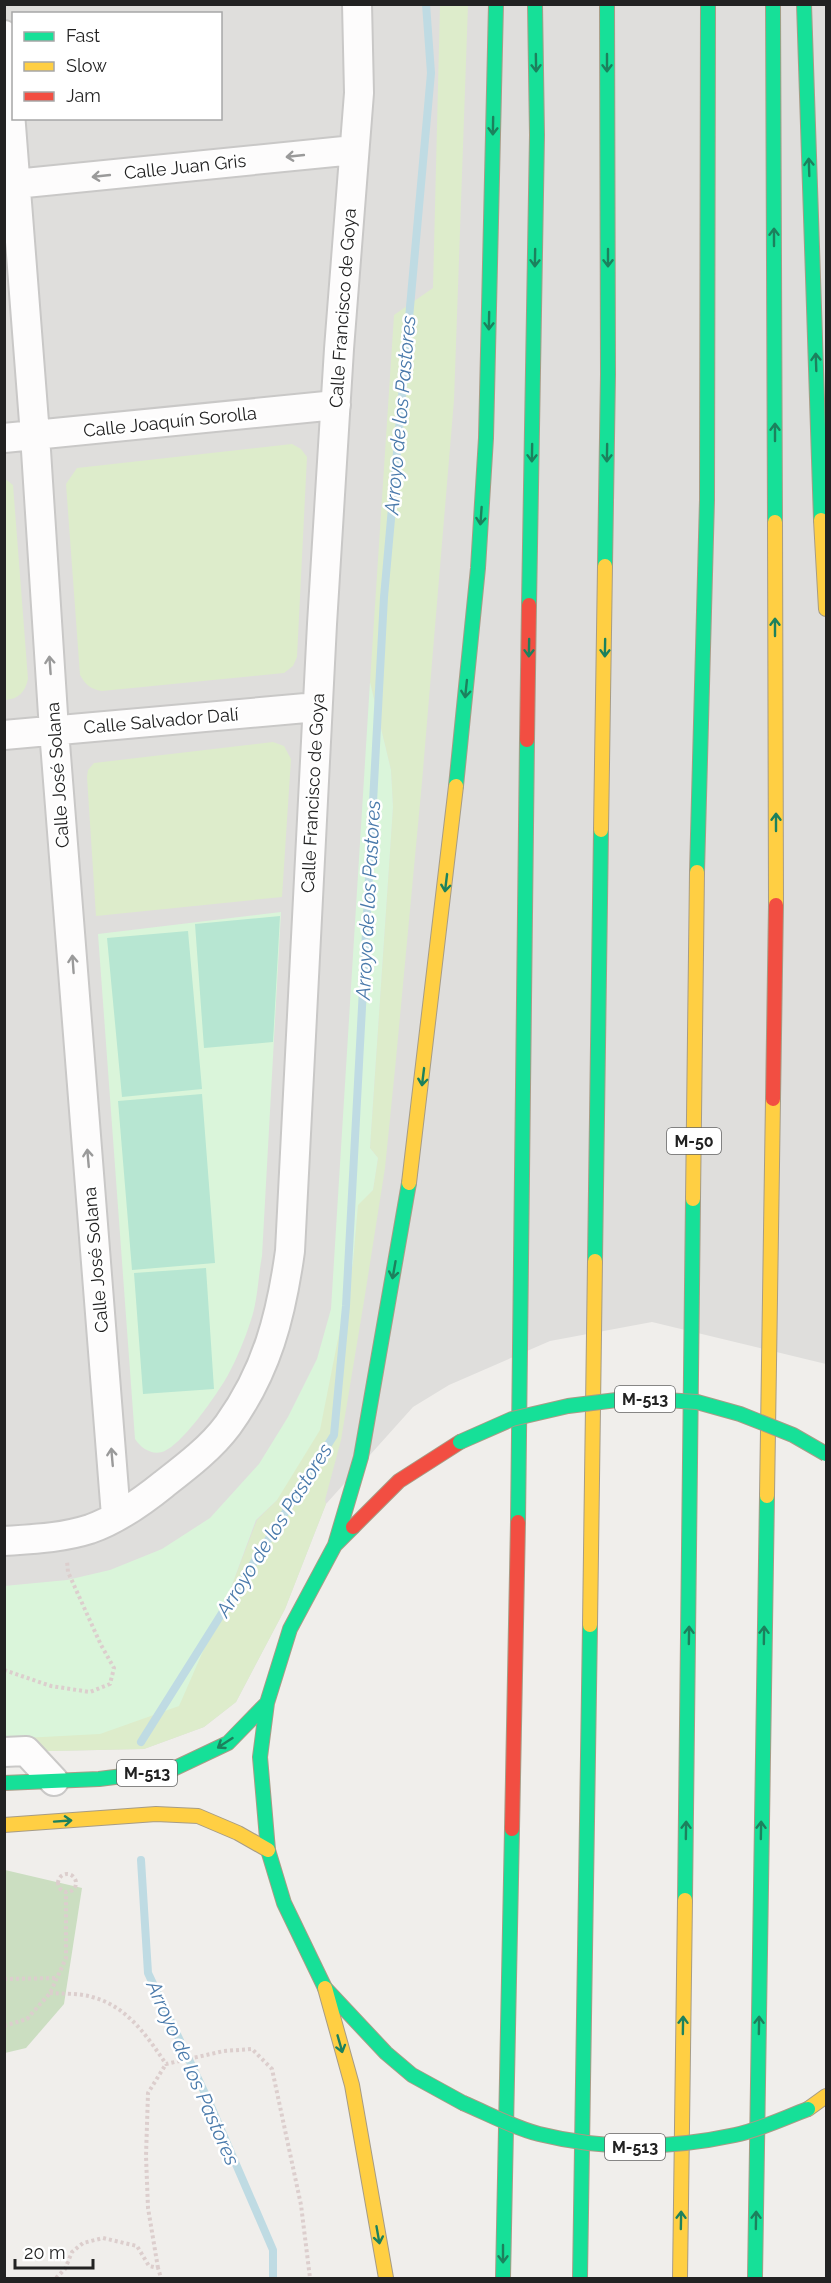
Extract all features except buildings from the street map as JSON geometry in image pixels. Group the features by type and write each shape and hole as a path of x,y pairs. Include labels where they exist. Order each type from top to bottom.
{"main road":[{"path":"335,1545 361,1457 412,1167 449,858 478,568 486,438 496,4"},
{"path":"503,2278 517,1588 537,135 535,4"},
{"path":"580,2278 608,374 607,4"},
{"name":"M-50","path":"680,2278 697,886 707,500 708,4"},
{"path":"755,2278 776,880 773,4"},
{"path":"804,4 819,482 826,609"},
{"name":"M-513","path":"826,1454 793,1435 740,1414 697,1402 633,1398 568,1406 512,1419 460,1443 399,1481 335,1545 290,1629 267,1703 260,1757 268,1850 284,1904 325,1988 386,2053 412,2075 463,2103 537,2134 591,2144 638,2147 696,2142 737,2135 808,2109 826,2096"},
{"name":"M-513","path":"4,1784 99,1779 171,1770 228,1743 267,1703"},
{"path":"4,1825 156,1814 198,1816 238,1833 268,1850"},
{"path":"325,1988 352,2085 386,2278"}],"street":[{"name":"Calle Francisco de Goya","path":"4,1541 63,1536 93,1528 151,1495 190,1464 227,1426 250,1390 265,1359 283,1301 290,1251 317,707 359,93 357,4"},
{"name":"Calle José Solana","path":"4,35 35,435 54,730 116,1516"},
{"name":"Calle Juan Gris","path":"15,184 354,150"},
{"name":"Calle Joaquín Sorolla","path":"4,438 336,405"},
{"name":"Calle Salvador Dalí","path":"4,735 317,707"},
{"path":"4,1752 26,1751 54,1781"}],"path":[{"path":"4,1670 51,1686 90,1692 110,1684 114,1668 101,1645 71,1578"},
{"path":"67,1874 74,1878 76,1883 72,1890 66,1892 61,1890 58,1884 61,1876 67,1874"},
{"path":"4,2026 27,2019 50,1993 57,1978 66,1958 66,1892"},
{"path":"4,1979 57,1978"},
{"path":"50,1993 91,1996 120,2009 142,2030 166,2064"},
{"path":"161,2278 148,2208 148,2093 166,2064 224,2051 252,2049 272,2069 301,2205 310,2278"},
{"path":"56,2278 65,2269 72,2252 83,2242 103,2238 137,2246 149,2266 158,2268"}],"shaded area":[{"path":"4,5 826,5 826,1364 652,1322 550,1341 449,1385 413,1407 326,1504 285,1609 236,1702 204,1727 144,1749 5,1752"}],"green space":[{"path":"440,5 468,5 454,400 422,782 385,1168 341,1440 325,1500 326,1504 285,1609 236,1702 204,1727 144,1749 5,1752 232,1585 257,1520 277,1500 353,1263 358,1204 373,1190 378,1158 370,1148 393,807 391,770 370,682 394,315 433,288"},
{"path":"292,444 301,449 307,457 297,657 293,666 284,673 102,691 89,686 80,675 66,484 77,468"},
{"path":"4,478 13,485 28,679 21,694 5,700"},
{"path":"370,682 391,770 393,807 370,1148 378,1158 373,1190 358,1205 353,1263 320,1430 277,1500 256,1520 232,1585 179,1706 100,1734 5,1739 4,1586 67,1580 110,1570 162,1549 210,1518 259,1464 288,1417 317,1359 331,1309"},
{"path":"273,742 284,746 291,759 282,897 96,916 87,777 88,770 94,763"},
{"path":"281,912 262,1256 257,1296 235,1362 208,1406 189,1430 170,1448 162,1452 150,1452 135,1439 98,934"},
{"path":"280,916 273,1042 204,1048 195,924"},
{"path":"188,931 202,1089 122,1097 107,938"},
{"path":"202,1094 215,1263 132,1270 118,1101"},
{"path":"206,1268 214,1389 143,1394 134,1273"},
{"path":"5,1870 82,1888 64,2004 26,2048 5,2053"}],"waterway":[{"name":"Arroyo de los Pastores","path":"141,1742 334,1435 346,1306 384,597 431,73 426,4"},
{"name":"Arroyo de los Pastores","path":"141,1860 148,1973 210,2104 273,2250 273,2278"}],"traffic: fast":[{"path":"456,786 478,568 486,438 496,4"},
{"path":"529,605 537,135 535,4"},
{"path":"605,566 608,374 607,4"},
{"path":"697,872 707,500 708,4"},
{"path":"773,4 775,522"},
{"path":"804,4 821,520"},
{"path":"518,1522 527,740"},
{"path":"595,1261 601,830"},
{"path":"335,1545 361,1457 409,1183"},
{"path":"685,1900 693,1199"},
{"path":"460,1442 512,1419 568,1406 633,1398 697,1402 740,1414 793,1435 826,1454"},
{"path":"755,2278 767,1496"},
{"path":"353,1527 335,1545 290,1629 267,1703 260,1757 268,1850 284,1903 325,1988 386,2053 412,2075 463,2103"},
{"path":"580,2278 590,1625"},
{"path":"4,1783 99,1779 171,1770 228,1743 267,1703"},
{"path":"503,2278 512,1829"},
{"path":"463,2103 539,2134 587,2143 637,2146 686,2143 735,2135 808,2109"}],"traffic: slow":[{"path":"821,520 826,609"},
{"path":"775,522 776,905"},
{"path":"601,830 605,566"},
{"path":"409,1183 456,786"},
{"path":"693,1199 697,872"},
{"path":"767,1496 773,1099"},
{"path":"590,1625 595,1261"},
{"path":"4,1825 156,1814 198,1816 238,1833 268,1850"},
{"path":"680,2278 685,1900"},
{"path":"325,1988 352,2085 386,2278"},
{"path":"808,2109 826,2096"}],"traffic: jam":[{"path":"527,740 529,605"},
{"path":"773,1099 776,905"},
{"path":"353,1527 399,1481 460,1442"},
{"path":"512,1829 518,1522"}]}
